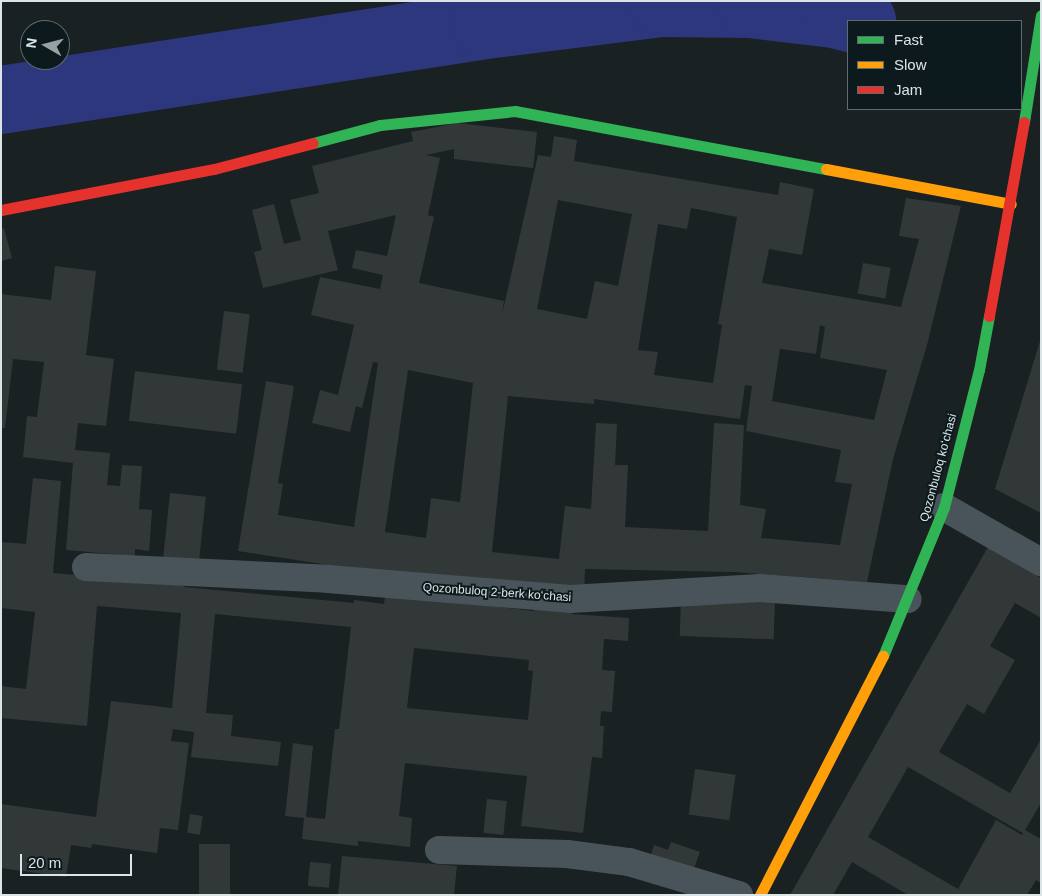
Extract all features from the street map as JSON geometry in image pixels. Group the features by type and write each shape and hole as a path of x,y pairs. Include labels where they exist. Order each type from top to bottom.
{"street":[{"name":"Qozonbuloq koʻchasi","path":"760,895 891,641 944,507 979,370 1011,204 1041,15"},
{"path":"1,210 214,169 380,125 515,111 1011,204"},
{"path":"944,507 1041,562"},
{"name":"Qozonbuloq 2-berk koʻchasi","path":"86,567 328,579 570,599 760,588 908,599"},
{"path":"439,850 566,854 629,862 739,895"}],"building":[{"path":"457,123 537,132 533,168 454,159 454,149 426,155 440,158 428,215 434,217 419,283 504,301 502,315 538,155 551,157 554,136 577,140 574,161 778,195 780,182 814,189 802,255 769,249 762,283 901,307 919,239 899,236 906,198 961,206 927,345 893,459 867,582 734,572 585,569 584,593 420,579 238,551 266,381 294,386 278,483 283,484 278,515 354,527 378,363 373,362 362,408 356,406 350,432 312,423 320,390 338,395 354,325 311,315 320,277 380,289 383,275 352,268 356,250 387,256 396,215 328,231 338,270 263,288 254,252 262,250 252,210 274,204 284,244 301,240 290,200 319,193 312,166 413,141 411,132","holes":["558,200 632,214 618,286 595,281 587,319 537,309","691,208 737,217 718,324 722,325 713,383 654,375 658,352 638,350 658,224 687,229","820,325 825,327 820,358 887,370 874,420 772,401 780,349 816,354","408,370 473,383 460,502 431,498 426,538 385,532","745,385 752,386 746,431 841,450 835,482 852,484 840,545 761,538 766,509 740,505 744,425 714,423 708,531 625,527 628,465 615,465 617,424 596,423 591,509 565,506 559,559 492,552 508,396 594,404 594,399 740,419"]},
{"path":"4,228 12,258 1,261 1,229"},
{"path":"863,263 891,268 885,298 858,294"},
{"path":"55,266 96,271 86,355 114,359 106,426 78,423 75,450 110,453 107,485 120,486 122,465 142,466 139,509 152,510 149,551 135,549 135,556 66,550 73,463 23,457 27,416 37,417 44,362 13,359 5,428 1,428 1,294 51,300"},
{"path":"224,311 250,314 243,373 217,370"},
{"path":"1041,341 1041,513 995,489"},
{"path":"135,371 242,384 236,434 129,421"},
{"path":"33,478 61,481 53,573 186,584 184,587 354,603 354,600 384,604 386,588 474,604 534,611 536,602 573,606 572,614 629,618 628,641 604,639 602,670 615,671 612,712 601,711 600,726 604,726 602,758 592,757 583,833 521,826 527,776 405,763 399,816 412,818 410,847 358,841 358,846 302,839 304,818 285,816 293,743 313,746 306,817 325,819 335,729 339,729 351,627 215,614 206,713 233,715 231,736 281,742 278,766 191,757 194,732 173,729 171,741 189,743 178,830 160,828 157,853 92,844 91,848 71,845 66,877 1,868 1,804 96,817 111,701 172,708 181,613 97,606 87,726 1,718 1,686 26,689 35,612 1,608 1,542 26,544","holes":["414,648 529,660 528,670 533,671 528,720 407,708"]},
{"path":"170,493 206,497 199,563 163,560"},
{"path":"988,547 1041,578 1041,618 1015,603 990,646 1015,660 984,714 967,704 939,752 1010,793 1041,739 1041,803 1025,830 1041,839 1041,883 1036,880 1027,895 908,895 852,862 833,895 790,895","holes":["908,767 1023,833 1022,835 996,820 958,889 868,837"]},
{"path":"681,599 775,602 774,639 680,636"},
{"path":"695,769 736,775 729,820 689,815"},
{"path":"487,799 507,801 503,835 483,833"},
{"path":"190,814 203,816 200,835 187,833"},
{"path":"671,842 700,852 693,871 651,855 654,845 668,850"},
{"path":"199,844 230,844 230,895 199,895"},
{"path":"342,856 457,866 454,895 338,895"},
{"path":"310,862 331,864 329,888 308,886"}],"waterway":[{"path":"1,100 485,25 662,3 750,4 834,14 858,20"}],"traffic: fast":[{"path":"1024,122 1041,15"},
{"path":"313,143 380,125 515,111 826,169"},
{"path":"883,656 944,507 979,370 989,316"}],"traffic: slow":[{"path":"826,169 1011,204"},
{"path":"760,895 883,656"}],"traffic: jam":[{"path":"989,316 1024,122"},
{"path":"1,210 214,169 313,143"}]}
